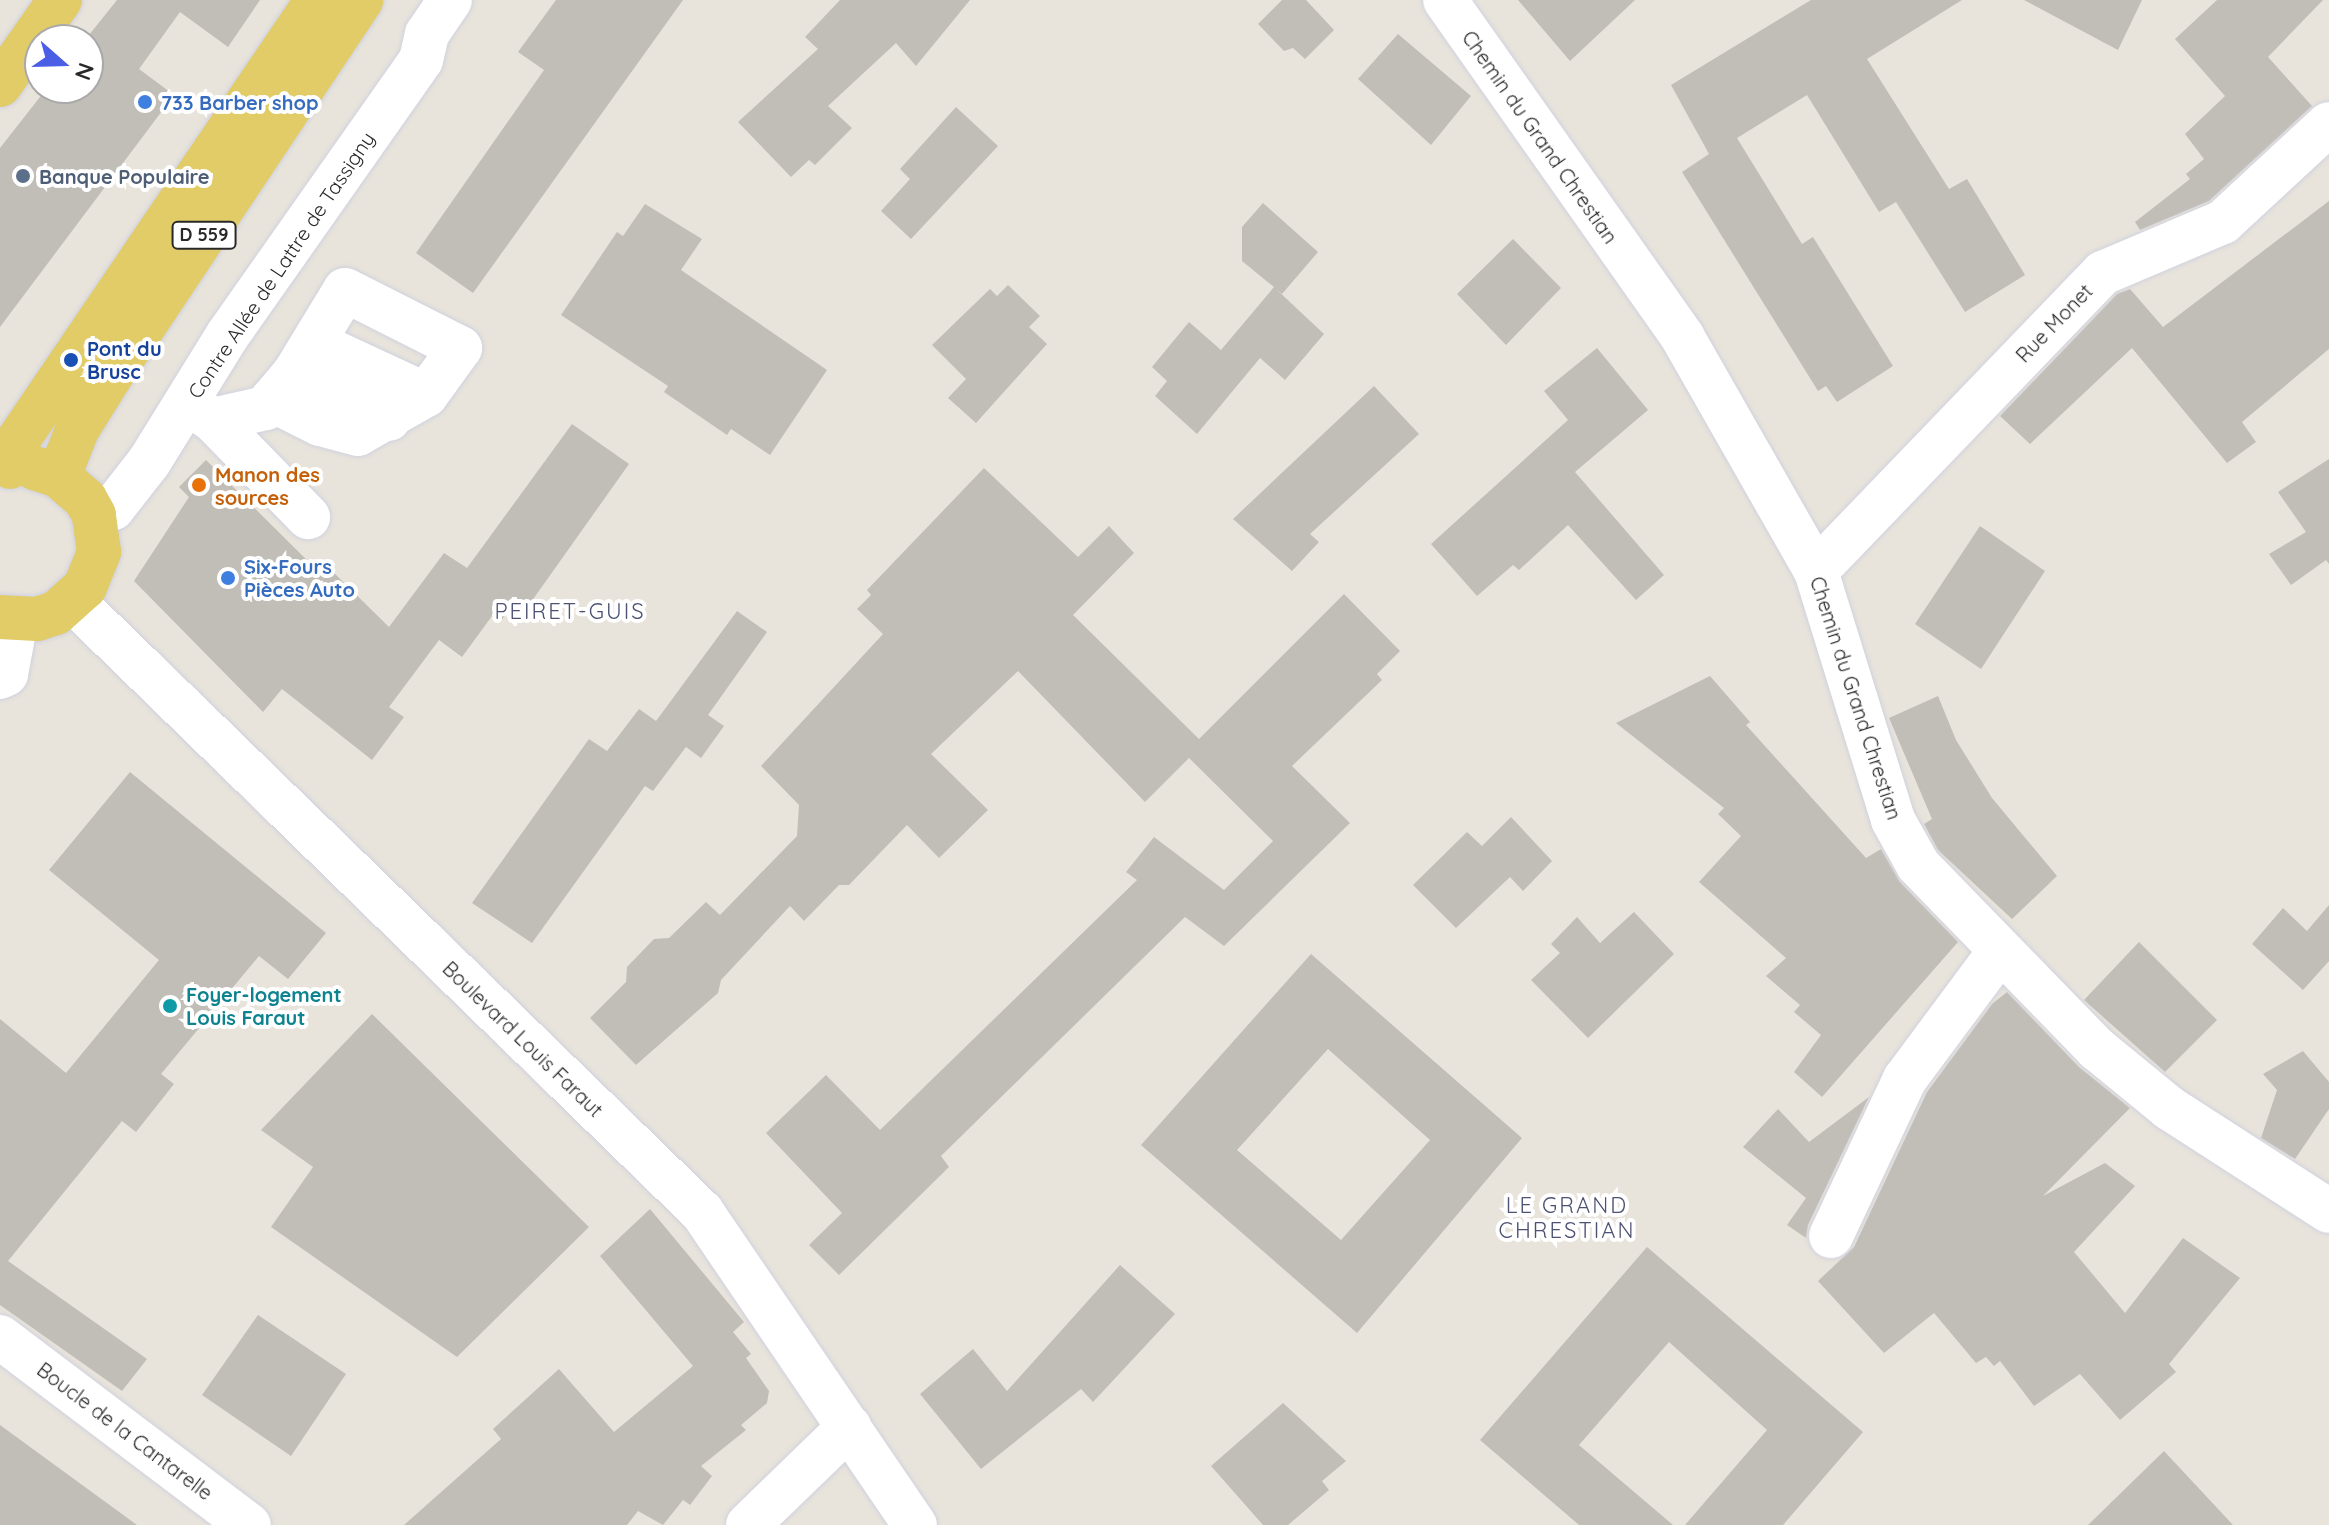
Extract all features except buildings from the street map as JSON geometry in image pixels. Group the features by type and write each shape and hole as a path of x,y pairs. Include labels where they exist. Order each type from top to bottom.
{"main road":[{"path":"0,85 60,0"},
{"name":"D 559","path":"5,468 14,446 317,0"},
{"name":"D 559","path":"59,476 77,430 110,377 361,0"},
{"path":"5,468 59,476 94,515 99,552 85,587 73,601 56,613 8,619"}],"street":[{"name":"Contre Allée de Lattre de Tassigny","path":"94,515 113,508 200,412 227,336 421,60 427,34 450,0"},
{"name":"Chemin du Grand Chrestian","path":"1445,0 1683,338 1816,571 1893,820 1918,865 2097,1049 2169,1108 2329,1211"},
{"name":"Rue Monet","path":"1816,571 2103,273 2223,222 2329,124"},
{"path":"200,412 266,408 293,372 345,290 460,348 426,395 389,419 358,434 320,424 293,372"},
{"path":"293,372 426,395"},
{"path":"200,412 308,517"},
{"name":"Boulevard Louis Faraut","path":"73,601 702,1212 915,1525"},
{"path":"0,677 6,674 8,619"},
{"path":"1831,1236 1905,1079 2000,951"},
{"name":"Boucle de la Cantarelle","path":"0,1337 249,1525"},
{"path":"748,1525 849,1427"}],"place":[{"name":"733 Barber shop","path":"145,102"},
{"name":"Banque Populaire","path":"23,176"},
{"name":"Pont du Brusc","path":"71,360"},
{"name":"Manon des sources","path":"199,485"},
{"name":"Six-Fours Pièces Auto","path":"228,578"},
{"name":"Foyer-logement Louis Faraut","path":"170,1006"}],"district":[{"name":"PEIRET-GUIS","path":"570,612"},
{"name":"LE GRAND CHRESTIAN","path":"1567,1218"}]}
